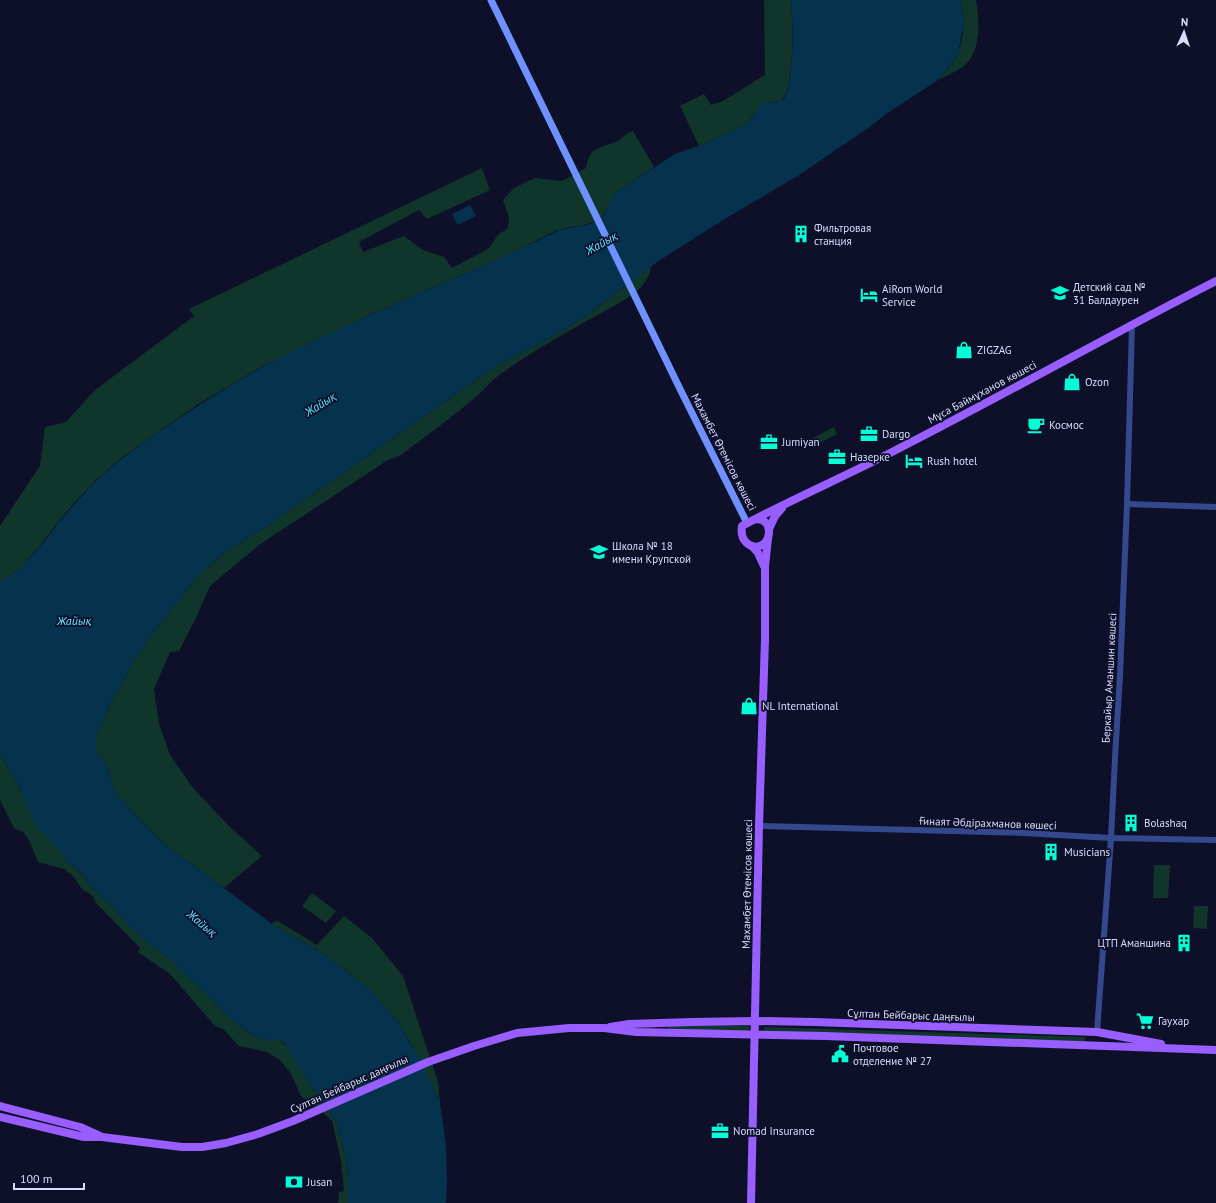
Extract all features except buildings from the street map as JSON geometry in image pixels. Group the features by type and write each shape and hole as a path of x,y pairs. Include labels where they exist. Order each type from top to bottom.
{"main road":[{"name":"Махамбет Өтемісов көшесі","path":"491,0 681,391 747,523"},
{"name":"Мұса Баймұханов көшесі","path":"756,519 894,451 1216,281"},
{"path":"769,529 775,516 785,504"},
{"name":"Махамбет Өтемісов көшесі","path":"751,1203 759,826 765,639 765,566 769,529 766,523 762,520 756,519 742,526 741,536 744,542 752,546 758,553 765,566"},
{"path":"752,546 761,546 768,538"},
{"name":"Сұлтан Бейбарыс даңғылы","path":"604,1028 629,1024 756,1021 1097,1032 1155,1043 1216,1046"},
{"name":"Сұлтан Бейбарыс даңғылы","path":"0,1117 84,1137 102,1137 182,1147 226,1143 258,1134 293,1121 428,1062 474,1046 517,1033 569,1028 604,1028 636,1032 755,1034 1216,1050"},
{"path":"1110,1034 1112,1039 1110,1046"},
{"name":"Сұлтан Бейбарыс даңғылы","path":"0,1106 80,1127 102,1137"}],"street":[{"name":"Беркайыр Аманшин көшесі","path":"1097,1032 1111,838 1114,758 1120,667 1127,504 1132,326"},
{"path":"1127,504 1216,507"},
{"name":"Ғинаят Әбдірахманов көшесі","path":"759,826 1016,833 1111,838 1216,840"}],"green space":[{"path":"764,0 791,0 792,53 789,83 786,94 781,101 765,103 755,112 747,124 699,146 680,106 704,94 711,105 723,101 765,75"},
{"path":"960,0 976,0 978,16 977,43 970,59 965,65 935,82 953,63 959,49 963,35 964,20"},
{"path":"633,131 654,167 616,192 601,218 581,226 569,227 555,231 510,254 374,313 307,344 256,370 200,403 120,459 96,480 75,502 23,566 0,583 0,526 40,466 45,427 66,422 95,390 194,316 189,309 482,168 490,190 427,219 419,210 359,242 363,252 404,236 423,250 444,257 452,268 488,249 499,234 508,228 509,217 503,200 514,188 535,178 562,181 586,168 590,155 593,151 618,141 627,133"},
{"path":"651,266 646,280 636,292 511,366 495,378 460,410 401,455 388,460 259,545 210,586 179,651 170,652 154,689 159,724 170,755 193,788 229,826 262,856 224,888 161,841 118,796 107,766 97,753 96,738 110,704 131,666 145,644 189,587 204,570 223,554 272,523 498,365 550,338 586,316"},
{"path":"834,427 837,434 816,445 811,443 809,440"},
{"path":"0,752 21,792 54,844 66,861 82,873 90,886 112,906 129,926 151,946 160,951 177,966 230,1018 256,1038 279,1040 287,1047 308,1082 336,1122 346,1156 348,1203 338,1203 339,1192 344,1191 341,1161 332,1121 317,1107 301,1096 291,1074 280,1060 267,1052 239,1046 223,1029 215,1026 170,974 138,952 140,948 96,903 93,896 82,889 73,876 64,869 38,862 29,840 24,833 14,828 0,800"},
{"path":"1154,865 1170,865 1168,898 1153,898"},
{"path":"312,893 336,911 326,923 302,906"},
{"path":"1194,906 1208,906 1207,929 1193,928"},
{"path":"344,916 372,938 403,976 438,1082 440,1102 409,1040 398,1022 372,991 328,957 272,924 278,921 317,945"},
{"path":"668,1025 749,1026 749,1030 668,1030"},
{"path":"764,1027 1085,1037 1085,1042 764,1032"}],"water":[{"name":"Жайық","path":"791,0 960,0 964,21 957,56 935,82 886,114 871,126 799,175 657,262 586,316 550,338 498,365 272,523 223,554 204,570 189,587 145,644 110,704 96,738 97,753 107,766 118,796 161,841 272,924 328,957 372,991 398,1022 419,1058 440,1102 446,1145 446,1203 348,1203 346,1156 336,1122 308,1082 284,1043 279,1040 256,1038 230,1018 177,966 160,951 151,946 129,926 112,906 90,886 82,873 66,861 61,852 35,824 17,782 0,752 0,583 24,565 78,500 104,473 143,443 219,392 257,370 330,333 481,267 555,232 566,228 591,224 601,218 616,192 675,154 699,146 747,124 762,103 783,100 790,81 793,37"},
{"path":"470,205 476,216 458,225 452,214"}],"place":[{"name":"Фильтровая станция","path":"801,234"},
{"name":"Детский сад № 31 Балдаурен","path":"1060,293"},
{"name":"AiRom World Service","path":"869,295"},
{"name":"ZIGZAG","path":"964,350"},
{"name":"Ozon","path":"1072,382"},
{"name":"Космос","path":"1036,425"},
{"name":"Dargo","path":"869,434"},
{"name":"Jumiyan","path":"769,442"},
{"name":"Назерке","path":"837,457"},
{"name":"Rush hotel","path":"914,461"},
{"name":"Школа № 18 имени Крупской","path":"599,552"},
{"name":"NL International","path":"749,706"},
{"name":"Bolashaq","path":"1131,823"},
{"name":"Musicians","path":"1051,852"},
{"name":"ЦТП Аманшина","path":"1184,943"},
{"name":"Гаухар","path":"1145,1021"},
{"name":"Почтовое отделение № 27","path":"840,1054"},
{"name":"Nomad Insurance","path":"720,1131"},
{"name":"Jusan","path":"294,1182"}]}
